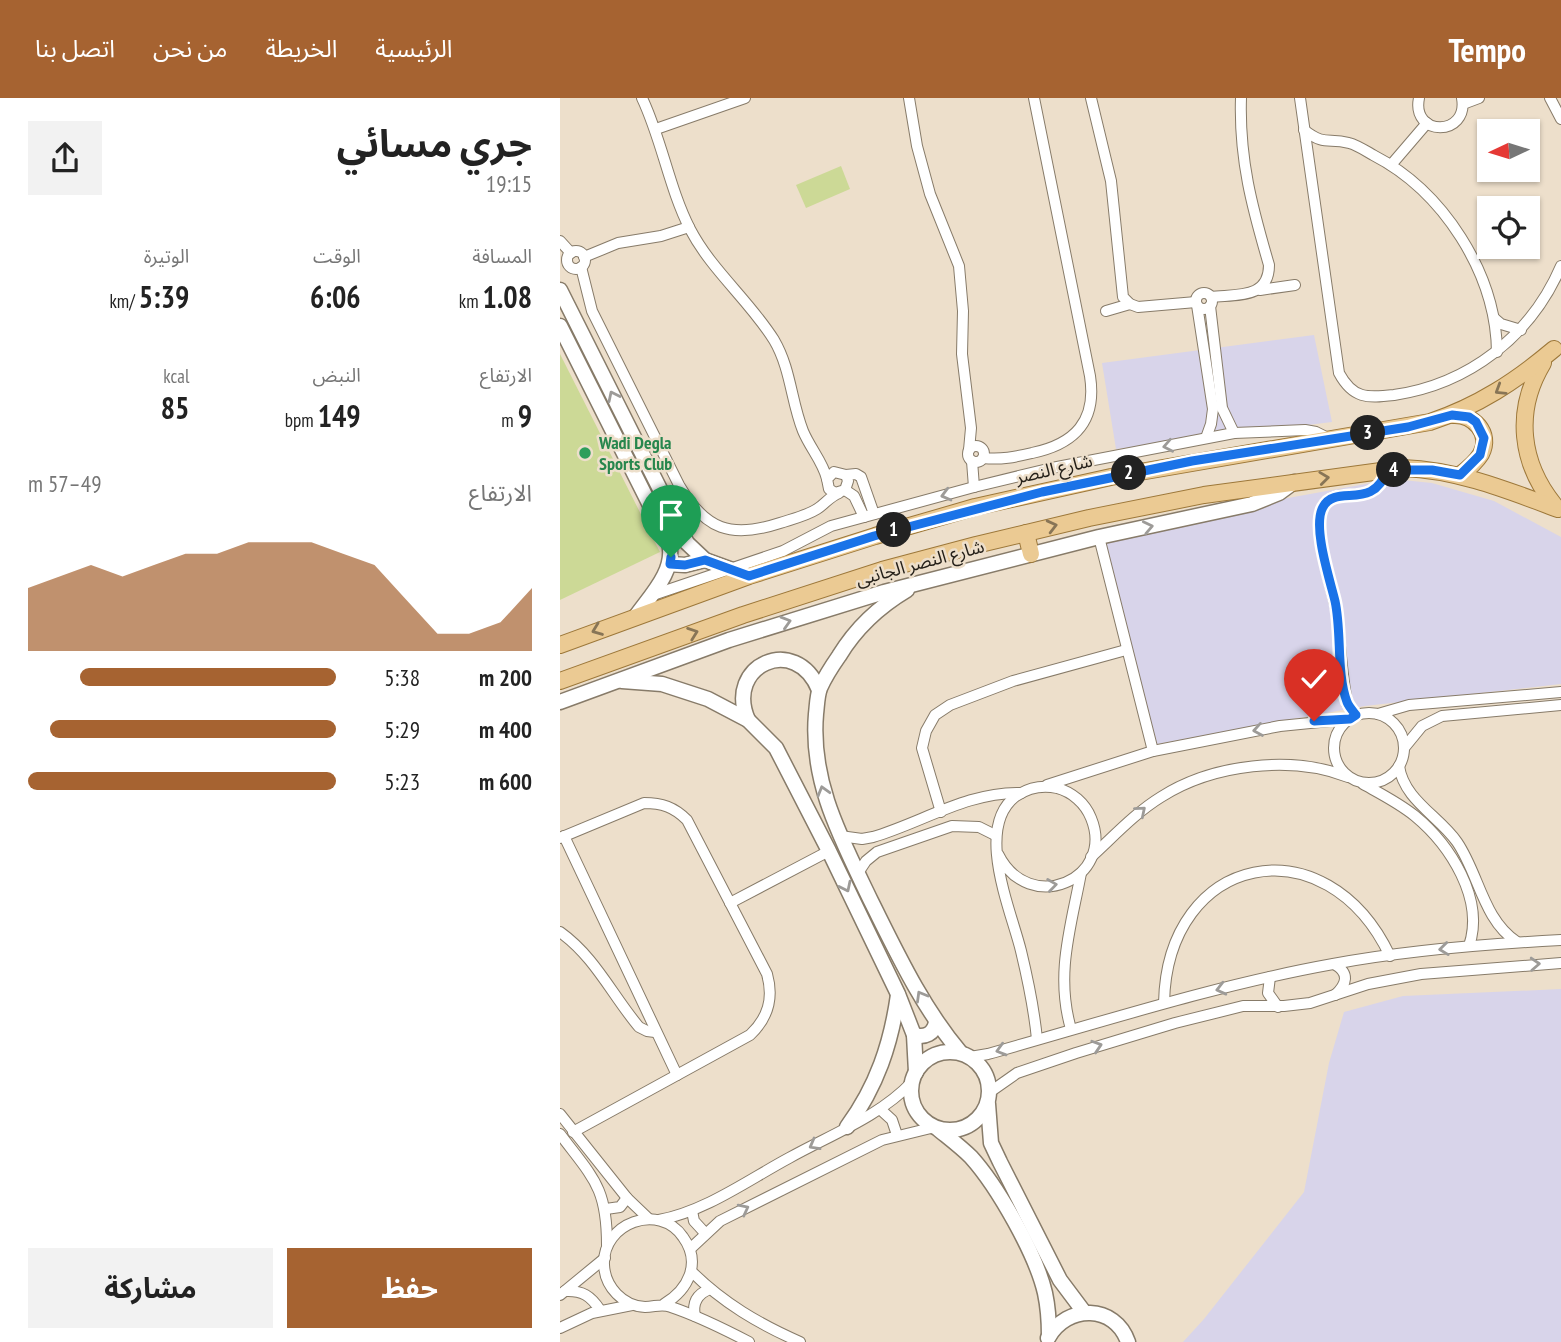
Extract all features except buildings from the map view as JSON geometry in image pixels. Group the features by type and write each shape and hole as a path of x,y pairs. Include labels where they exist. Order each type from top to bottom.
{"main road":[{"name":"شارع النصر","path":"560,645 749,576 874,536 1042,492 1192,461 1408,427 1452,415 1504,389 1558,346"},
{"path":"1558,346 1533,382 1527,400 1524,429 1528,458 1535,477 1560,510"},
{"path":"1452,415 1469,417 1476,422 1484,438 1480,455 1460,475"},
{"path":"560,681 743,615 882,570 1026,533 1204,495 1387,470 1432,470 1460,475 1560,510"},
{"path":"1026,533 1031,554"}],"street":[{"path":"642,98 656,129 689,227 714,268 773,339 792,382 802,428 821,465 835,485 854,496 869,516"},
{"path":"656,129 745,98"},
{"path":"909,98 917,146 930,194 959,266 963,311 962,354 971,428 982,453"},
{"path":"969,450 973,447 982,453 1005,460 1062,444 1082,425 1091,401 1090,376 1034,98"},
{"path":"1091,98 1111,181 1121,293 1130,304"},
{"path":"1241,98 1243,168 1269,265 1268,280 1258,290"},
{"path":"1300,98 1339,373 1346,385 1356,393 1368,397 1411,392 1441,384 1468,371 1497,352 1521,330 1549,291 1561,266"},
{"path":"1419,98 1418,112 1427,124 1438,128 1451,125 1460,116 1462,101 1479,98"},
{"path":"1550,98 1561,120"},
{"path":"1391,165 1427,124"},
{"path":"1304,130 1326,142 1350,143 1391,165 1428,196 1457,232 1479,273 1494,317 1497,352"},
{"path":"1308,158 1326,142"},
{"path":"571,253 564,268 576,269 583,262 618,243 661,236 689,227"},
{"path":"560,241 571,253"},
{"path":"571,253 579,252 583,262 584,285 597,323 679,485 702,517 717,527 750,530 809,513 827,500 835,485 846,475 856,474 863,479 869,516"},
{"path":"1211,302 1258,290 1295,285"},
{"path":"560,290 692,550 705,560 749,576"},
{"path":"1206,438 1217,408 1211,302 1203,293 1198,296 1197,304 1217,408 1234,433"},
{"path":"1106,311 1130,304 1141,307 1197,304"},
{"path":"1494,317 1502,324 1521,330"},
{"path":"560,326 669,544 670,564 636,616"},
{"path":"971,428 968,455 972,461 974,487"},
{"path":"650,596 783,551 831,526 1052,468 1234,433 1305,430 1331,439"},
{"path":"972,461 977,462 982,453"},
{"path":"1353,717 1346,696 1336,611 1323,555 1321,512 1325,503 1334,498 1366,494 1375,490 1383,481 1387,470"},
{"name":"شارع النصر الجانبى","path":"560,702 742,636 884,592 1099,537 1252,504 1279,494 1294,482"},
{"path":"1099,537 1153,751"},
{"path":"670,564 685,565 705,560"},
{"path":"916,584 886,604 859,629 844,647 819,690 815,729 817,766 827,805 840,836 899,959 936,1022 987,1075 991,1143 1068,1292 1084,1312"},
{"path":"942,812 922,748 926,731 935,715 950,705 1013,681 1126,650"},
{"path":"819,690 806,668 784,659 771,660 760,665 744,684 743,709 748,720 780,754 898,994 914,1035 913,1104 925,1121 972,1158 996,1191 1029,1251 1038,1270 1046,1302 1048,1339"},
{"path":"613,681 638,681 685,690 748,720"},
{"path":"840,836 873,837 990,795 1022,793 1153,751 1270,728 1378,714 1409,705 1561,692"},
{"path":"1360,782 1379,782 1390,776 1399,766 1404,748 1422,726 1442,716 1561,705"},
{"path":"1378,714 1399,729 1404,748"},
{"path":"1348,777 1336,761 1334,747 1340,728 1353,717"},
{"path":"998,854 1010,873 1029,884 1040,887 1062,884 1080,873 1091,857 1149,804 1180,786 1237,769 1287,765 1327,769 1394,800 1414,815 1447,851 1459,872 1474,919 1469,946"},
{"path":"1399,766 1409,792 1446,829 1463,851 1499,926 1517,942"},
{"path":"1041,787 1071,794 1086,808 1094,828 1091,857"},
{"path":"1022,793 1006,806 1000,815 995,835 1007,906 1030,987 1037,1040"},
{"path":"573,1132 750,1035 765,1018 769,1008 771,996 767,974 687,820 668,806 644,803 562,837 677,1074"},
{"path":"858,873 866,861 877,852 952,826 979,827 995,835"},
{"path":"730,903 829,851"},
{"path":"1164,1003 1168,964 1181,928 1192,911 1207,896 1225,884 1265,871 1287,870 1306,875 1342,893 1371,921 1390,956"},
{"path":"1071,1030 1065,1006 1063,969 1080,873"},
{"path":"560,932 578,947 601,973 636,1024 643,1030 655,1032"},
{"path":"563,1293 606,1253 619,1230 628,1223 692,1211 880,1109 900,1095 922,1063 939,1053 965,1054 1037,1040 1164,1003 1334,964 1469,946 1561,940"},
{"path":"690,1249 720,1222 897,1135 936,1128 964,1128 979,1118 989,1097 1017,1073 1142,1032 1242,1006 1278,1007 1310,1003 1368,985 1421,974 1561,963"},
{"path":"1334,964 1342,968 1346,976 1344,985 1335,995"},
{"path":"1270,977 1268,993 1278,1007"},
{"path":"846,1126 865,1101 882,1065 893,1027 898,994"},
{"path":"914,1035 926,1035 933,1030 936,1022"},
{"path":"880,1109 892,1119 897,1135"},
{"path":"560,1114 627,1198 654,1219 678,1231 690,1249 691,1271 686,1285 677,1296 664,1304 600,1310 560,1328"},
{"path":"560,1134 599,1187 606,1209 609,1282 618,1295 632,1305"},
{"path":"972,1158 981,1148 991,1143"},
{"path":"606,1209 620,1207 627,1198"},
{"path":"692,1211 694,1221 705,1233"},
{"path":"691,1271 735,1309 800,1342"},
{"path":"695,1316 694,1304 697,1297 710,1289"},
{"path":"563,1293 576,1291 586,1294 600,1310"},
{"path":"1046,1302 1057,1302 1068,1292"},
{"path":"664,1304 749,1342"},
{"path":"1048,1339 1063,1319 1084,1312 1098,1313 1111,1319 1121,1328 1128,1342"}],"shaded area":[{"path":"1314,335 1332,422 1116,449 1102,363"},
{"path":"1393,479 1432,483 1494,501 1561,537 1561,684 1365,706 1157,744 1099,532"},
{"path":"1561,989 1561,1342 1183,1342 1304,1192 1329,1063 1344,1012 1403,996"}],"green space":[{"path":"841,166 850,189 806,208 796,185"},
{"name":"Wadi Degla Sports Club","path":"560,354 660,552 560,600"}],"place":[{"name":"Wadi Degla Sports Club","path":"585,453"}],"route":[{"path":"671,557 670,564 685,565 705,560 749,576 975,507 1042,492 1192,461 1408,427 1452,415 1469,417 1481,429 1483,447 1480,455 1460,475 1404,468 1387,470 1383,481 1375,490 1366,494 1334,498 1322,508 1323,555 1336,611 1344,684 1348,704 1356,715 1350,719 1314,721"}]}
